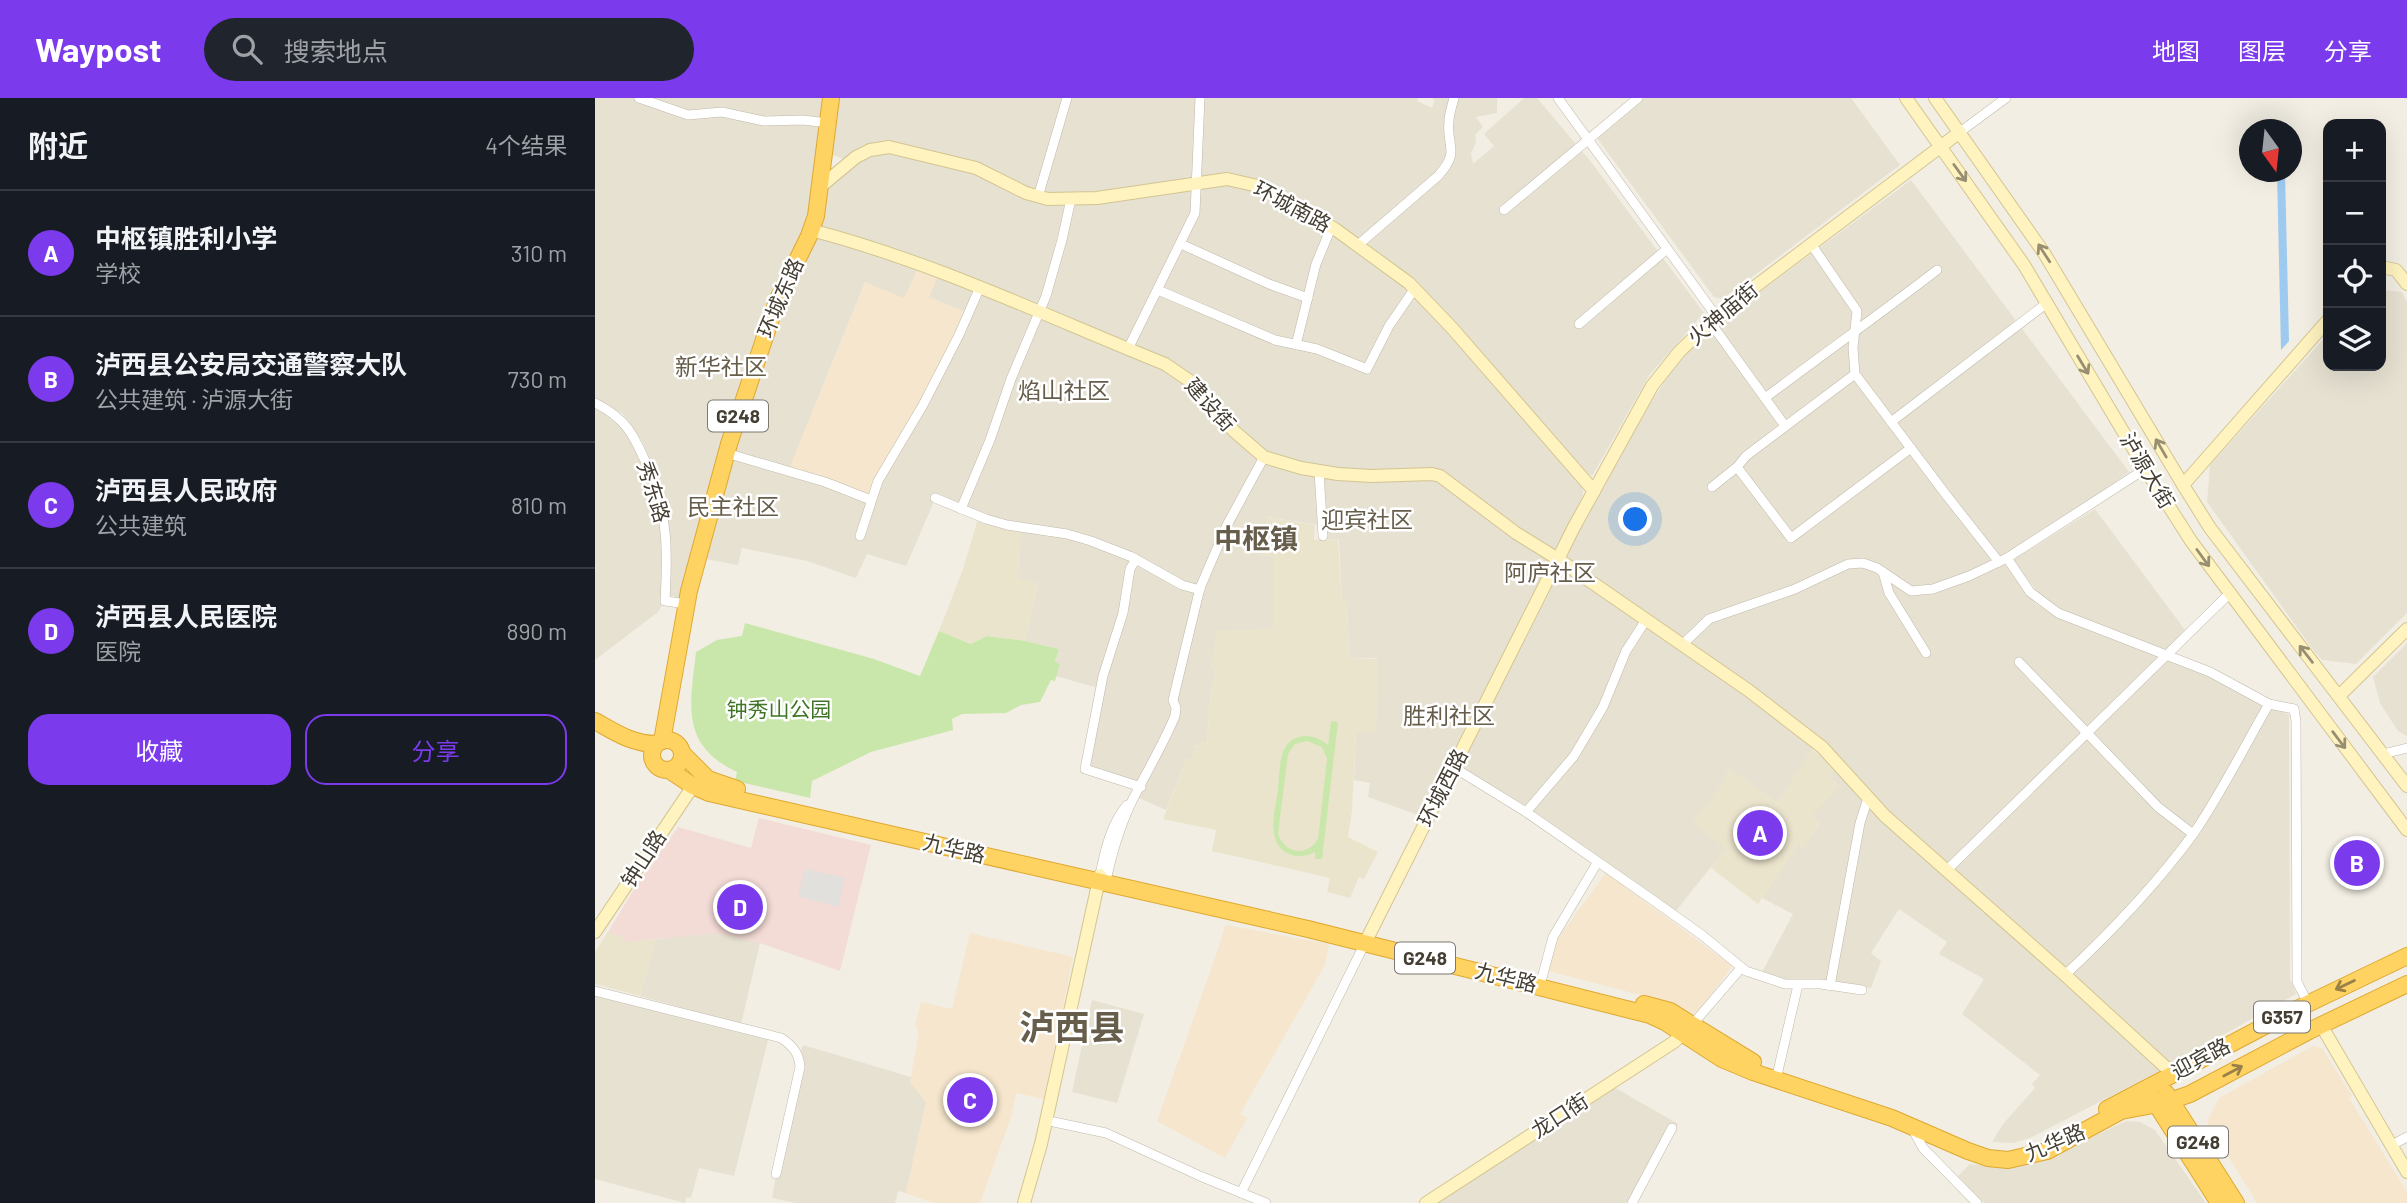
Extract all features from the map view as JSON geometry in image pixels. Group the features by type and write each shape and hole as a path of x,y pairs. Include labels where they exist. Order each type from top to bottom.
{"highway":[{"name":"环城东路","path":"656,748 687,604 726,453 777,301 811,230 820,187 831,98"},
{"name":"九华路","path":"595,721 627,739 656,748"},
{"name":"九华路","path":"595,731 656,748 675,742 703,776 718,784 1103,879"},
{"name":"九华路","path":"656,748 659,769 669,770 709,793 1542,978 1670,1011 1723,1059 1753,1072 1846,1102 1989,1158 2008,1160 2046,1151 2121,1111 2164,1103"},
{"path":"669,770 677,766 682,753"},
{"name":"九华路","path":"1366,939 1650,1015 1687,1029 1742,1057 1895,1110 1971,1143 1999,1151 2017,1150 2043,1143 2159,1082"},
{"name":"迎宾路","path":"2159,1082 2308,1003 2407,956"},
{"name":"迎宾路","path":"2164,1103 2200,1089 2321,1025 2407,984"},
{"name":"G248","path":"2159,1082 2164,1103 2219,1203"},
{"name":"G248","path":"2164,1103 2236,1203"}],"street":[{"path":"639,98 688,116 722,112 764,121 803,120 828,123"},
{"path":"1038,197 1067,98"},
{"path":"1128,349 1195,213 1200,98"},
{"path":"1358,245 1438,176 1446,165 1452,148 1448,123 1454,98"},
{"path":"1558,98 1667,249 1786,426"},
{"path":"1504,210 1638,98"},
{"name":"泸源大街","path":"1906,98 2005,236 2191,541 2407,830"},
{"name":"泸源大街","path":"1935,98 2044,253 2183,485 2232,558 2407,786"},
{"path":"1960,132 2006,98"},
{"name":"火神庙街","path":"1558,559 1652,386 1679,352 1713,319 1960,132"},
{"name":"环城南路","path":"820,187 856,157 870,150 889,147 977,169 1038,197 1071,200 1227,180 1251,183 1358,245 1392,268 1415,288 1594,491"},
{"path":"961,509 989,444 1011,379 1039,312 1057,261 1071,200"},
{"path":"1296,345 1316,264 1331,228"},
{"name":"建设街","path":"811,230 863,244 980,287 1165,364 1198,388 1234,431 1264,457 1283,464 1354,476 1440,476 1497,520 1746,688 1810,737 1842,766 1885,816 2065,975 2159,1082"},
{"path":"1181,244 1269,284 1308,298"},
{"path":"1811,244 1855,306 1858,317 1853,355 1855,374 1911,449 2030,592 2050,608 2210,672 2269,704 2294,709"},
{"path":"1579,324 1667,249"},
{"path":"2386,268 2396,270 2407,284"},
{"path":"1765,398 1937,270"},
{"path":"860,536 878,481 907,434 980,287"},
{"path":"1158,290 1275,340 1317,349 1367,369 1389,326 1415,288"},
{"path":"1891,422 2047,303"},
{"path":"2183,485 2323,326"},
{"path":"1712,487 1746,456 1855,374"},
{"name":"秀东路","path":"595,403 614,412 629,431 658,492 665,522 668,558 665,601 687,604"},
{"path":"1737,467 1791,538 1911,449"},
{"path":"726,453 825,482 871,499"},
{"path":"1024,1203 1041,1144 1103,879 1133,799 1175,716 1173,700 1200,590 1227,525 1264,457"},
{"path":"1682,645 1692,632 1709,620 1795,589 1843,565 1863,564 1883,572 1905,589 1933,589 2003,560 2145,469"},
{"path":"1318,471 1323,536"},
{"path":"935,498 1006,525 1091,541 1136,559 1182,585 1200,590"},
{"path":"1136,559 1130,569 1121,620 1103,676 1085,769 1140,787"},
{"name":"环城西路","path":"1366,939 1558,559"},
{"path":"1883,572 1889,593 1926,653"},
{"path":"1947,870 2229,594"},
{"path":"1526,812 1574,756 1603,707 1619,663 1646,620"},
{"path":"2339,696 2407,629"},
{"path":"2019,662 2158,807 2193,834"},
{"path":"2294,709 2307,698"},
{"path":"2065,975 2116,928 2193,834 2269,704"},
{"path":"2294,709 2297,982 2308,1003"},
{"path":"2383,754 2407,748"},
{"path":"1453,767 1526,812 1702,935 1741,968 1765,979 1798,985 1862,990"},
{"name":"钟山路","path":"595,932 693,786"},
{"path":"1830,986 1860,823 1868,798"},
{"path":"1542,978 1553,937 1597,863"},
{"path":"1032,1203 1054,1122 1103,879"},
{"path":"1241,1193 1366,939"},
{"path":"1687,1029 1741,968"},
{"path":"1778,1071 1798,985"},
{"path":"595,990 781,1038 791,1044 798,1054 800,1067 776,1174"},
{"path":"2321,1025 2407,1172"},
{"name":"龙口街","path":"1426,1203 1674,1042 1687,1029"},
{"path":"1054,1122 1106,1133 1266,1203"},
{"path":"1911,1127 1923,1148 1977,1203"},
{"path":"1632,1203 1672,1128"},
{"path":"2392,1146 2407,1137"}],"shaded area":[{"path":"595,98 827,98 811,215 770,298 744,374 702,512 681,598 668,595 671,564 667,501 643,443 623,414 595,398"},
{"path":"834,98 1198,98 1193,180 1097,196 1048,196 901,146 847,160 826,153"},
{"path":"1202,98 1418,98 1417,101 1432,108 1435,100 1431,98 1497,98 1497,113 1476,117 1483,127 1475,135 1476,142 1471,154 1473,164 1494,146 1484,134 1524,98 1537,98 1591,162 1704,313 1650,374 1592,476 1578,468 1428,298 1259,184 1197,180"},
{"path":"1644,98 1851,98 1900,165 1723,299 1714,297 1597,138"},
{"path":"889,151 975,172 1032,199 1212,184 1244,185 1333,233 1406,286 1583,486 1583,496 1554,553 1448,477 1371,473 1284,461 1255,446 1192,379 818,227 825,191 851,165 872,154"},
{"path":"1911,180 2129,472 2004,563 2036,604 2058,618 2199,671 2289,715 2290,978 2296,994 2168,1066 1881,809 1838,760 1564,559 1650,404 1670,374 1693,347 1734,311"},
{"path":"815,233 919,266 904,299 865,282 789,469 735,451 759,372"},
{"path":"919,266 939,273 929,297 967,313 869,497 789,469 865,282 904,298"},
{"path":"939,273 1171,369 1254,452 1317,475 1318,525 1267,517 1262,555 1273,557 1273,629 1211,667 1216,669 1211,691 1207,742 1195,747 1193,760 1187,758 1166,810 1139,798 1144,786 1087,767 1098,688 1056,676 1060,664 1055,663 1059,649 1025,641 1038,584 1018,579 1019,544 1023,527 986,517 936,497 906,566 867,554 856,578 807,561 742,548 738,565 706,559 734,456 788,474 967,313 929,297"},
{"path":"2386,290 2402,292 2407,303 2407,613 2356,664 2322,660 2314,651 2207,502 2210,465 2323,340 2323,371 2386,371"},
{"path":"595,405 620,423 639,453 663,522 663,604 658,612 595,660"},
{"path":"1322,477 1435,477 1552,560 1421,816 1368,797 1370,783 1354,780 1356,731 1376,732 1377,658 1349,658 1347,603 1342,603 1339,539 1326,539"},
{"path":"2095,509 2185,630 2165,650 2070,615 2040,595 2013,560"},
{"path":"1266,517 1315,525 1314,540 1338,539 1342,602 1347,602 1349,658 1378,659 1376,732 1356,732 1348,837 1378,852 1364,879 1359,877 1350,898 1327,892 1330,878 1212,851 1216,830 1163,819 1187,758 1193,759 1195,747 1198,747 1199,742 1207,742 1211,691 1216,669 1211,667 1217,630 1273,629 1273,557 1262,555"},
{"path":"978,519 1023,532 1019,544 1018,578 1038,584 1025,641 987,636 972,644 939,631 963,569"},
{"path":"1560,563 1816,745 1777,803 1729,769 1724,781 1726,848 1676,911 1614,872 1562,831 1457,766"},
{"path":"2407,643 2407,736 2398,731 2380,703 2373,677"},
{"path":"1812,749 1836,768 1829,776 1839,786 1812,816 1820,822 1804,848 1798,845 1758,904 1711,868 1725,848 1693,822 1724,782 1722,780 1729,769 1777,803"},
{"path":"1837,767 2163,1069 2030,1138 2013,1143 1992,1142 2003,1124 2035,1088 2032,1084 2040,1075 1962,1014 1984,979 1939,954 1947,942 1899,909 1871,953 1881,961 1871,988 1786,982 1761,974 1793,914 1762,898 1798,844 1803,848 1820,823 1811,816 1839,786 1829,776"},
{"path":"759,818 871,845 840,971 760,943 717,933 623,942 622,937 608,932 636,886 678,827 751,848"},
{"path":"805,869 845,878 838,907 798,896"},
{"path":"1606,873 1732,966 1700,1010 1693,1013 1678,1005 1549,971 1551,952 1556,941"},
{"path":"1225,925 1329,944 1325,965 1240,1114 1247,1118 1225,1158 1157,1121"},
{"path":"608,932 622,937 624,941 656,939 640,996 595,984 595,952"},
{"path":"717,932 760,943 741,1024 640,996 656,939"},
{"path":"970,933 1073,957 1044,1099 1016,1093 1011,1117 980,1203 933,1203 906,1193 926,1102 910,1082 919,1032 915,1025 922,999 922,1002 952,1009"},
{"path":"595,996 768,1040 734,1176 699,1168 691,1198 686,1197 685,1203 595,1179"},
{"path":"1092,1000 1144,1014 1117,1103 1072,1092"},
{"path":"803,1045 911,1077 910,1082 926,1102 906,1193 898,1191 895,1203 796,1203 772,1198 775,1180 782,1167 805,1065 801,1050"},
{"path":"2313,1046 2322,1048 2352,1096 2349,1098 2407,1192 2407,1203 2257,1203 2207,1122 2219,1098"},
{"path":"1614,1087 1678,1124 1635,1203 1435,1203"},
{"path":"2126,1121 2140,1122 2155,1130 2206,1203 1984,1203 1958,1176 1970,1164 2000,1168 2046,1159"}],"green space":[{"name":"钟秀山公园","path":"745,623 874,659 920,676 939,631 971,644 987,636 1059,649 1055,662 1060,664 1055,681 1051,680 1040,702 1021,705 1006,713 962,714 952,719 953,730 871,752 812,781 810,798 735,781 737,772 719,761 697,736 691,706 696,652 717,640 742,636"},
{"path":"1331,721 1338,722 1322,859 1315,859 1315,852 1302,856 1289,854 1277,842 1273,825 1283,752 1297,737 1310,736 1328,745","holes":["1307,741 1322,747 1327,759 1318,839 1308,849 1297,851 1286,846 1278,834 1288,754 1295,744"]}],"water":[{"path":"2277,182 2285,182 2289,341 2281,350"}],"place":[{"name":"中枢镇胜利小学","path":"1760,833"},
{"name":"泸西县公安局交通警察大队","path":"2357,863"},
{"name":"泸西县人民医院","path":"740,907"},
{"name":"泸西县人民政府","path":"970,1100"}],"district":[{"name":"新华社区","path":"721,367"},
{"name":"焰山社区","path":"1064,391"},
{"name":"民主社区","path":"733,507"},
{"name":"迎宾社区","path":"1367,520"},
{"name":"中枢镇","path":"1256,539"},
{"name":"阿庐社区","path":"1550,573"},
{"name":"胜利社区","path":"1449,716"},
{"name":"泸西县","path":"1072,1028"}]}
